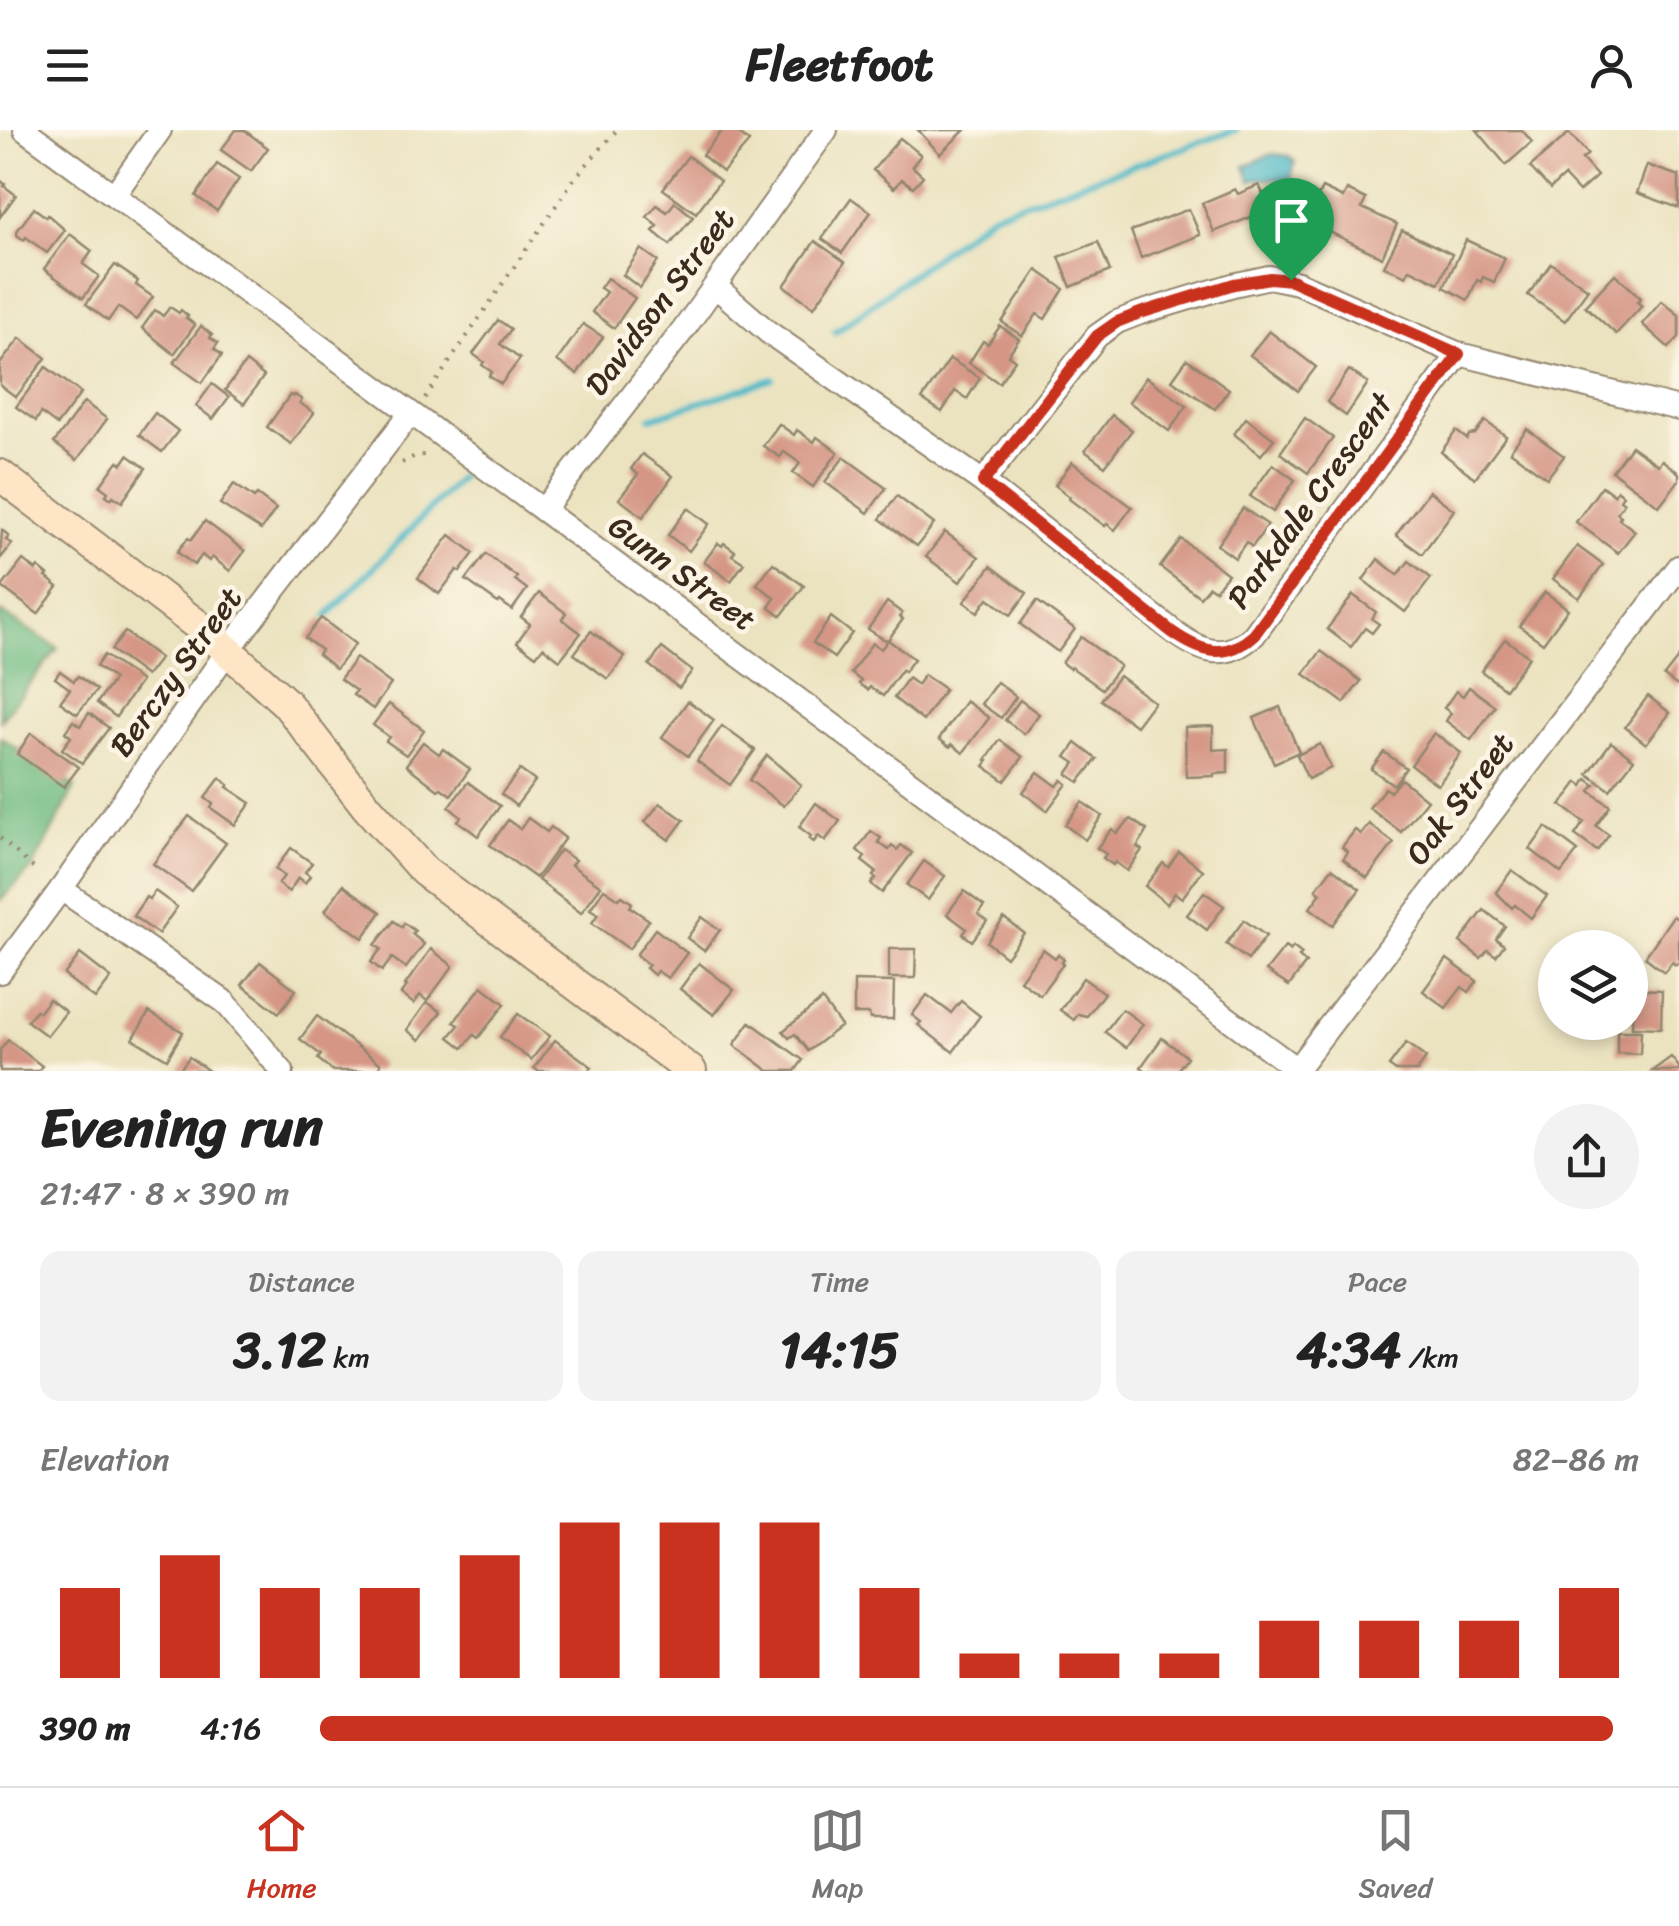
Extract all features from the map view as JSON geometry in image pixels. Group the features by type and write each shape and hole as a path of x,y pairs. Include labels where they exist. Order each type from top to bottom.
{"street":[{"name":"Gunn Street","path":"25,130 418,406 543,510 1296,1070"},
{"path":"114,195 160,130"},
{"name":"Davidson Street","path":"543,510 716,286 826,130"},
{"path":"983,482 1097,336 1140,313 1234,284 1270,278 1291,280 1459,354 1679,409"},
{"name":"Parkdale Crescent","path":"716,286 768,332 983,482 1193,646 1211,652 1228,651 1254,635 1459,354"},
{"name":"Berczy Street","path":"0,972 227,652 418,406"},
{"path":"0,475 208,633 286,702 368,807 424,870 691,1071"},
{"name":"Oak Street","path":"1296,1070 1675,578"},
{"path":"61,890 225,1002 282,1071"}],"path":[{"path":"418,406 574,179 617,130"},
{"path":"0,838 39,874"}],"green space":[{"path":"0,612 58,648 0,721"},
{"path":"0,737 75,787 33,867 0,901"}],"water":[{"path":"1271,154 1289,156 1295,162 1291,179 1251,182 1245,166"}],"building":[{"path":"236,130 244,130 268,148 251,171 221,150"},
{"path":"723,130 735,130 749,142 723,172 702,155"},
{"path":"918,130 965,130 940,154"},
{"path":"1477,130 1522,130 1532,142 1506,165"},
{"path":"1569,133 1588,154 1582,159 1597,176 1579,192 1564,176 1550,189 1530,167"},
{"path":"900,138 921,155 912,166 923,176 913,187 902,179 894,188 873,170"},
{"path":"688,156 720,181 696,213 663,189"},
{"path":"217,164 239,179 217,211 196,196"},
{"path":"1647,165 1679,176 1679,208 1637,193"},
{"path":"0,180 16,195 0,217"},
{"path":"1259,185 1263,194 1270,191 1276,207 1214,232 1202,203 1235,189 1238,194"},
{"path":"1322,188 1343,198 1347,190 1366,199 1362,208 1397,224 1382,257 1306,221"},
{"path":"851,198 871,212 842,253 822,239"},
{"path":"675,202 693,217 670,245 653,231 658,226 647,217 657,205 667,212"},
{"path":"34,208 65,230 47,253 17,235"},
{"path":"1189,209 1200,235 1141,258 1131,231"},
{"path":"1402,230 1452,254 1439,283 1410,269 1406,276 1384,266"},
{"path":"70,234 92,251 83,264 99,276 83,298 44,269"},
{"path":"1466,240 1505,258 1494,282 1483,277 1481,282 1477,280 1468,300 1444,287"},
{"path":"815,241 845,262 814,307 784,286"},
{"path":"1098,242 1110,271 1071,287 1059,257"},
{"path":"641,249 658,261 640,288 623,275"},
{"path":"1551,263 1588,289 1565,321 1528,295"},
{"path":"115,265 153,297 136,320 118,307 108,321 86,304"},
{"path":"1037,270 1064,289 1045,319 1037,314 1022,336 1002,322"},
{"path":"1615,274 1641,298 1637,302 1642,306 1616,334 1585,306"},
{"path":"607,278 635,298 614,328 592,312 606,292 600,288"},
{"path":"1662,301 1679,315 1679,337 1669,348 1642,324"},
{"path":"170,307 179,313 181,310 195,325 174,354 142,328 155,310 163,316"},
{"path":"498,320 511,329 500,344 520,359 501,384 489,376 492,372 473,354"},
{"path":"583,324 603,337 577,374 557,361"},
{"path":"201,326 218,343 214,349 222,355 202,383 174,363"},
{"path":"1000,326 1019,339 1008,355 1015,360 999,383 969,363 983,341 988,344"},
{"path":"1269,331 1316,367 1298,391 1250,355"},
{"path":"20,338 46,358 16,397 0,385 0,364"},
{"path":"950,359 980,378 967,399 955,391 942,412 922,399"},
{"path":"1187,359 1229,389 1215,409 1172,380"},
{"path":"246,362 264,376 244,404 225,390"},
{"path":"46,367 81,393 57,425 41,413 36,421 16,407"},
{"path":"1349,370 1368,383 1346,416 1327,402"},
{"path":"1146,377 1187,406 1169,431 1129,402"},
{"path":"212,384 229,397 213,419 196,406"},
{"path":"290,395 302,400 300,403 314,413 291,444 267,427"},
{"path":"84,402 107,419 77,460 54,443"},
{"path":"155,413 178,431 162,452 139,435"},
{"path":"1112,415 1132,430 1105,466 1085,451"},
{"path":"1246,418 1274,439 1261,455 1234,434"},
{"path":"1305,418 1333,438 1308,473 1280,453"},
{"path":"1485,421 1506,436 1475,478 1441,452 1456,431 1467,439"},
{"path":"779,424 814,442 817,437 838,452 813,487 793,473 800,463 784,452 780,457 763,446"},
{"path":"1527,429 1564,456 1547,478 1510,451"},
{"path":"1631,446 1658,465 1662,460 1679,473 1679,480 1659,506 1612,471"},
{"path":"642,454 673,476 643,517 619,499 638,474 631,469"},
{"path":"128,455 146,468 122,502 113,496 111,499 100,486 118,461 122,464"},
{"path":"844,457 886,488 868,513 825,482"},
{"path":"1072,462 1132,507 1115,530 1055,485"},
{"path":"1273,464 1295,480 1273,512 1250,496"},
{"path":"234,484 276,509 261,530 220,504"},
{"path":"1602,486 1614,495 1617,490 1623,495 1619,519 1635,531 1618,553 1576,522"},
{"path":"1429,491 1454,510 1422,554 1396,535"},
{"path":"897,496 934,524 917,546 880,519"},
{"path":"688,508 709,524 689,551 668,535"},
{"path":"1243,508 1268,525 1252,547 1246,542 1235,558 1217,545"},
{"path":"205,521 245,551 230,571 212,557 209,561 202,555 194,565 177,552"},
{"path":"2,530 12,544 0,559"},
{"path":"945,532 979,557 960,582 926,557"},
{"path":"450,535 474,553 439,594 418,578"},
{"path":"1181,539 1228,574 1215,590 1209,586 1200,597 1160,567"},
{"path":"718,543 735,551 732,555 744,563 731,581 704,562"},
{"path":"1577,546 1603,565 1579,598 1553,579"},
{"path":"486,554 527,589 512,610 466,580"},
{"path":"1378,559 1398,575 1409,561 1431,578 1405,612 1363,580"},
{"path":"23,560 36,570 38,567 58,587 38,614 2,587"},
{"path":"773,563 804,586 781,616 769,607 775,598 757,584"},
{"path":"991,566 1027,593 1011,615 988,598 978,612 964,602"},
{"path":"1545,592 1568,609 1543,643 1519,626"},
{"path":"539,593 566,613 562,619 581,633 560,660 543,647 536,656 517,642 530,624 521,617"},
{"path":"1353,595 1376,612 1372,619 1379,624 1372,633 1365,628 1351,647 1327,629"},
{"path":"1037,601 1075,629 1058,652 1020,624"},
{"path":"887,602 902,613 903,619 888,640 868,629"},
{"path":"831,617 852,633 834,658 813,643"},
{"path":"321,618 355,644 336,669 305,638"},
{"path":"591,631 625,657 608,679 574,654"},
{"path":"125,632 160,658 146,676 111,650"},
{"path":"1081,637 1120,666 1102,689 1062,663"},
{"path":"1505,639 1529,657 1505,689 1481,671"},
{"path":"888,640 914,659 883,696 859,684 861,681 851,673 872,643 881,649"},
{"path":"662,648 692,671 679,688 649,665"},
{"path":"1321,651 1361,681 1344,703 1304,674"},
{"path":"104,655 141,681 116,717 97,703 114,679 96,666"},
{"path":"1679,657 1679,687 1664,676"},
{"path":"356,658 391,684 373,709 353,695 356,691 340,679"},
{"path":"60,671 74,681 78,676 97,690 77,714 60,702 70,689 55,678"},
{"path":"924,675 945,689 923,721 894,698 908,678 917,685"},
{"path":"1119,676 1154,702 1136,726 1101,700"},
{"path":"997,682 1016,697 1001,718 981,704"},
{"path":"1469,687 1495,706 1471,740 1446,721 1451,713 1444,708 1456,691 1463,696"},
{"path":"1648,696 1670,713 1646,744 1625,727"},
{"path":"1020,700 1039,714 1024,734 1005,720"},
{"path":"688,701 714,720 688,756 662,737"},
{"path":"966,701 989,718 963,753 939,739"},
{"path":"389,704 424,730 406,755 386,741 389,737 373,725"},
{"path":"1280,707 1299,752 1274,763 1254,718"},
{"path":"89,713 109,728 82,763 62,749 71,737 65,732 73,721 80,726"},
{"path":"722,726 755,750 730,785 697,761"},
{"path":"1213,726 1213,750 1228,749 1228,773 1186,777 1185,727"},
{"path":"31,733 79,767 64,787 17,754"},
{"path":"1434,733 1461,753 1438,785 1411,765"},
{"path":"1000,740 1023,757 1005,781 984,766"},
{"path":"423,742 439,754 443,749 470,769 451,795 438,790 406,765"},
{"path":"1611,742 1634,759 1610,790 1588,774"},
{"path":"1076,743 1097,759 1079,782 1067,774 1075,763 1066,757"},
{"path":"1320,744 1331,768 1308,779 1297,755"},
{"path":"1384,752 1406,768 1394,785 1371,769"},
{"path":"767,755 801,785 784,806 749,780"},
{"path":"520,770 535,781 516,806 501,794"},
{"path":"1038,772 1057,786 1062,780 1067,784 1047,811 1023,792"},
{"path":"220,778 251,803 235,825 211,808 213,804 205,798"},
{"path":"1401,779 1427,800 1401,832 1369,808 1385,788 1390,792"},
{"path":"1587,779 1595,785 1590,791 1610,806 1596,826 1609,835 1597,851 1575,835 1584,822 1561,805 1578,782 1583,786"},
{"path":"468,782 500,806 478,836 458,821 461,817 449,807"},
{"path":"1082,802 1102,816 1085,840 1065,825"},
{"path":"660,803 684,820 669,840 645,822"},
{"path":"816,803 840,821 825,841 818,836 814,842 799,827"},
{"path":"189,816 226,843 191,891 153,864"},
{"path":"528,818 547,832 551,827 565,838 536,878 490,845 508,820 520,829"},
{"path":"1131,819 1147,830 1137,847 1142,850 1127,871 1103,858 1106,854 1097,848 1112,829 1117,833"},
{"path":"1369,824 1394,843 1367,878 1343,859 1348,852 1342,847 1355,830 1361,834"},
{"path":"1546,827 1578,851 1561,873 1530,849"},
{"path":"871,831 889,850 892,846 897,850 901,845 912,853 882,893 871,884 876,872 862,861 865,857 857,850"},
{"path":"291,848 312,863 305,872 310,876 305,883 298,878 289,892 278,884 284,876 275,869"},
{"path":"560,850 575,860 571,865 601,886 581,913 538,880"},
{"path":"1179,852 1203,870 1182,898 1175,893 1167,904 1145,886 1163,863 1168,867"},
{"path":"924,861 945,876 928,900 907,885"},
{"path":"1332,868 1360,889 1333,925 1310,908 1321,893 1316,889"},
{"path":"1512,870 1547,896 1531,918 1515,905 1512,908 1496,892"},
{"path":"343,885 381,912 363,938 325,911"},
{"path":"604,889 619,899 622,896 649,920 629,949 592,923 598,914 590,909"},
{"path":"155,891 177,907 158,934 133,916"},
{"path":"964,891 984,906 978,914 987,921 972,941 963,934 967,929 947,914"},
{"path":"1204,892 1224,906 1207,930 1187,915"},
{"path":"1484,910 1505,926 1496,939 1504,945 1496,956 1488,950 1481,958 1460,942"},
{"path":"1673,916 1679,920 1679,962 1672,962 1664,972 1648,959 1648,953"},
{"path":"702,917 720,930 704,951 687,938"},
{"path":"1004,918 1024,933 1006,957 987,942"},
{"path":"1244,920 1266,936 1248,960 1226,944"},
{"path":"394,921 415,931 412,934 424,944 406,968 392,958 382,971 371,962 381,949 375,945"},
{"path":"655,929 687,953 668,978 657,971 654,975 636,955"},
{"path":"1285,947 1290,951 1293,947 1306,963 1289,986 1266,971"},
{"path":"431,949 453,966 427,1001 420,995 414,1004 401,994"},
{"path":"889,949 916,949 915,978 889,978"},
{"path":"1043,949 1064,959 1040,995 1020,980"},
{"path":"80,954 111,978 95,999 64,975"},
{"path":"1447,959 1477,981 1469,992 1462,987 1446,1008 1423,991"},
{"path":"260,962 296,990 279,1013 242,985"},
{"path":"699,963 734,990 714,1015 680,989"},
{"path":"1083,978 1104,993 1087,1016 1078,1014 1074,1020 1060,1010"},
{"path":"854,981 894,982 893,1019 854,1014"},
{"path":"482,986 505,1004 478,1038 474,1035 463,1048 449,1037 459,1025 454,1022"},
{"path":"1648,990 1662,990 1661,1028 1648,1028"},
{"path":"927,995 951,1013 961,1001 980,1016 953,1052 918,1025 921,1022 912,1015"},
{"path":"49,999 66,1012 47,1036 27,1021"},
{"path":"822,1000 841,1026 808,1051 795,1034 789,1038 783,1031"},
{"path":"427,1002 441,1012 420,1040 407,1030"},
{"path":"1122,1009 1143,1024 1126,1048 1105,1032"},
{"path":"149,1012 183,1032 167,1059 133,1039"},
{"path":"518,1014 550,1036 531,1060 500,1037"},
{"path":"317,1016 381,1064 376,1071 333,1071 318,1059 321,1055 300,1039"},
{"path":"750,1022 803,1060 795,1071 769,1071 734,1045"},
{"path":"1162,1038 1187,1057 1177,1071 1146,1071 1141,1067"},
{"path":"8,1040 42,1066 38,1071 0,1071 0,1050"},
{"path":"555,1040 592,1067 588,1071 538,1071 534,1068"},
{"path":"1617,1040 1641,1040 1640,1054 1617,1053"},
{"path":"1406,1043 1426,1058 1417,1071 1396,1071 1389,1066"},
{"path":"189,1057 209,1071 179,1071"},
{"path":"1671,1057 1679,1071 1652,1071"}],"waterway":[{"path":"835,332 992,214 1236,130"},
{"path":"651,418 773,379"},
{"path":"327,616 461,477"}],"route":[{"path":"1270,278 1291,280 1459,354 1254,635 1228,651 1211,652 1172,632 983,482 1083,350 1117,322 1234,284 1270,278"}]}
